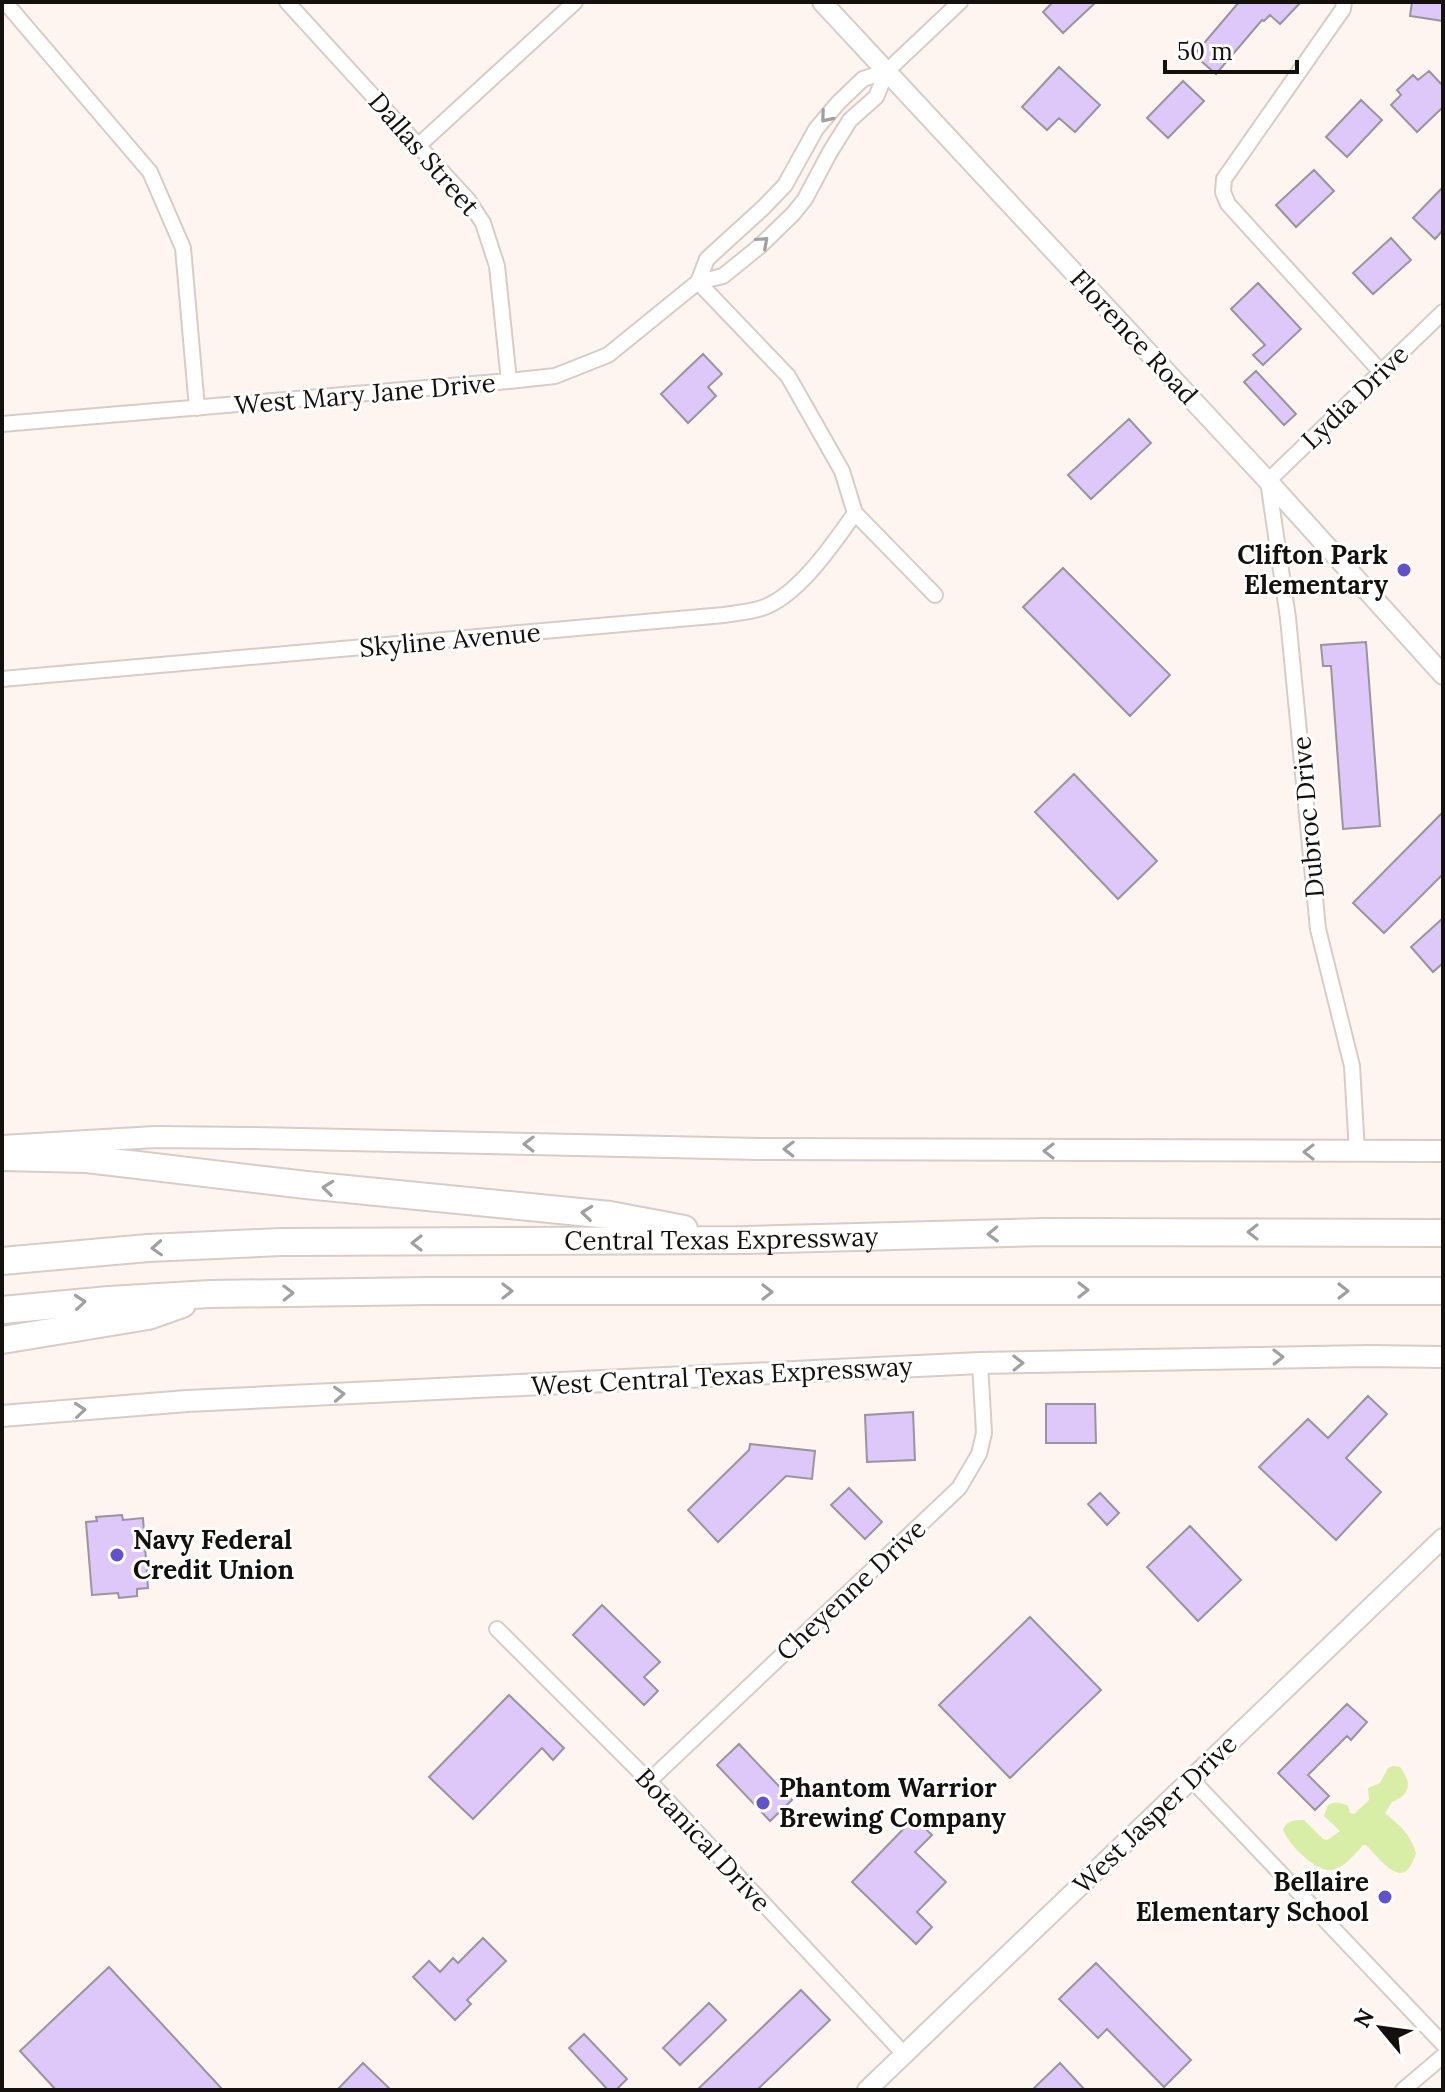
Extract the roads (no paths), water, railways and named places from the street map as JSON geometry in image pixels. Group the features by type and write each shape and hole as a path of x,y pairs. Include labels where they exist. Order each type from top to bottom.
{"highway":[{"path":"2,1157 87,1159 306,1185 610,1215 747,1240"},
{"name":"Central Texas Expressway","path":"2,1261 148,1248 281,1242 747,1240 1044,1232 1443,1233"},
{"name":"Central Texas Expressway","path":"2,1310 210,1294 429,1291 1443,1291"},
{"path":"2,1340 148,1316 210,1294"}],"main road":[{"path":"2,1146 155,1137 758,1149 1443,1151"},
{"name":"West Central Texas Expressway","path":"2,1416 200,1400 980,1363 1443,1357"}],"street":[{"path":"5,2 150,172 183,248 197,408"},
{"name":"Dallas Street","path":"287,2 468,200 483,223 497,266 509,381"},
{"path":"419,145 575,2"},
{"name":"Florence Road","path":"822,2 1268,481 1443,675"},
{"name":"West Mary Jane Drive","path":"2,424 509,381 555,376 588,365 608,355 698,282 723,276 793,214 805,199 850,120 876,97 887,71 960,2"},
{"path":"1344,2 1343,9 1224,179 1223,192 1228,204 1381,372"},
{"name":"West Mary Jane Drive","path":"698,282 707,259 785,185 816,129 838,103 863,79 887,71"},
{"path":"785,185 805,199"},
{"path":"698,282 788,376 842,471 855,513 935,595"},
{"name":"Lydia Drive","path":"1268,481 1443,312"},
{"name":"Dubroc Drive","path":"1268,481 1288,618 1318,929 1352,1066 1357,1152"},
{"name":"Skyline Avenue","path":"2,679 724,615 764,608 791,591 855,513"},
{"name":"Cheyenne Drive","path":"649,1781 959,1488 979,1454 984,1433 980,1363"},
{"name":"West Jasper Drive","path":"867,2090 1443,1538"},
{"name":"Botanical Drive","path":"497,1629 649,1781 904,2054"},
{"path":"1192,1780 1443,2044"},
{"path":"1403,2090 1443,2056"}],"place":[{"name":"Clifton Park Elementary","path":"1404,570"},
{"name":"Navy Federal Credit Union","path":"117,1555"},
{"name":"Phantom Warrior Brewing Company","path":"763,1803"},
{"name":"Bellaire Elementary School","path":"1385,1897"}]}
